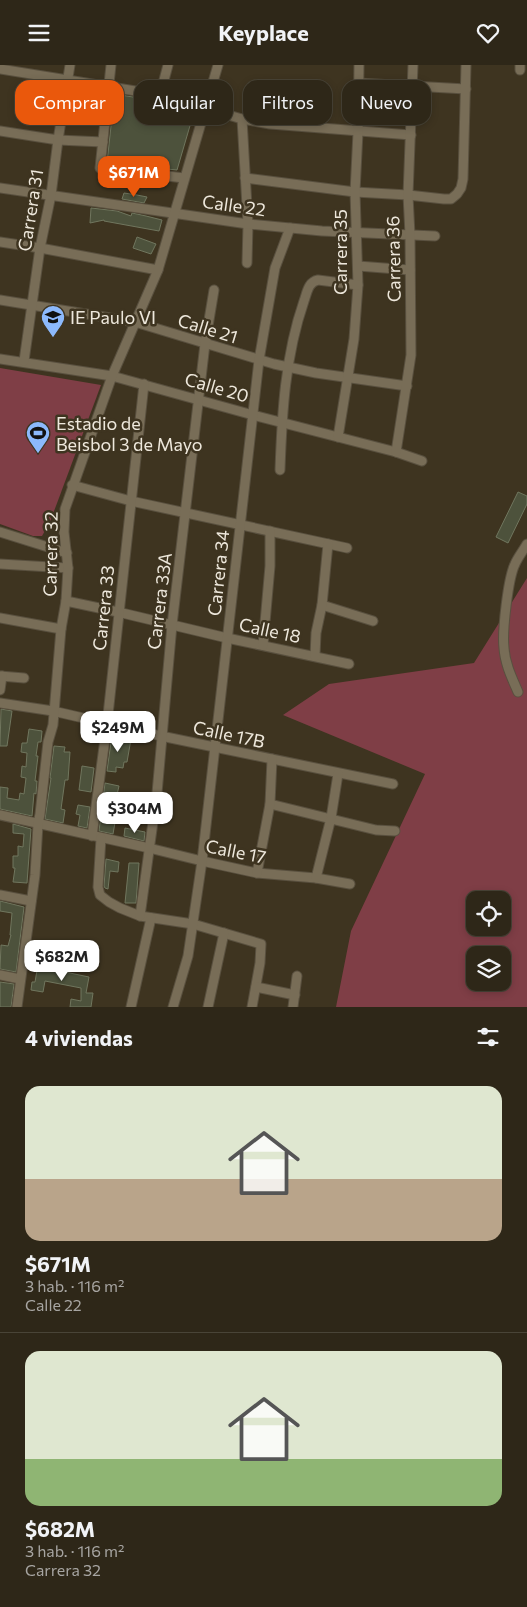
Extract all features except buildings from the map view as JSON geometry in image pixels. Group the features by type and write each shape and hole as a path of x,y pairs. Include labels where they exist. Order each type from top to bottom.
{"street":[{"name":"Carrera 31","path":"68,80 70,65"},
{"path":"110,80 111,65"},
{"path":"164,80 168,65"},
{"name":"Carrera 32","path":"213,80 218,65"},
{"name":"Carrera 35","path":"358,80 359,65"},
{"name":"Carrera 36","path":"412,80 413,65"},
{"path":"245,178 355,192 451,199 461,188 463,179 466,65"},
{"path":"0,69 62,80"},
{"path":"431,86 466,89"},
{"path":"233,116 270,124 411,135"},
{"path":"242,119 248,224 248,263"},
{"name":"Carrera 31","path":"24,361 61,125"},
{"path":"106,125 100,168 184,178"},
{"name":"Carrera 32","path":"17,1007 31,901 48,742 53,725 61,629 66,601 68,568 64,532 65,509 112,375 158,270 200,125"},
{"name":"Carrera 35","path":"338,437 354,339 358,285 355,192 358,125"},
{"name":"Carrera 36","path":"396,452 411,355 408,195 411,125"},
{"path":"0,131 58,140 104,142"},
{"name":"Calle 22","path":"0,188 248,224 322,231 435,236"},
{"name":"Carrera 34","path":"173,1007 188,956 202,861 259,361 275,267 290,228"},
{"path":"0,242 158,270"},
{"path":"358,265 410,269"},
{"path":"280,470 287,367 301,311 310,285 318,280 358,285"},
{"name":"Carrera 33A","path":"140,915 157,793 172,625 205,344 214,289"},
{"name":"Calle 21","path":"0,300 135,322 259,361 316,373 407,386"},
{"name":"Calle 20","path":"0,359 112,375 253,415 396,452 422,461"},
{"name":"Carrera 33","path":"140,915 120,908 100,895 98,887 97,837 118,612 144,384"},
{"path":"72,485 131,501 347,548"},
{"path":"263,645 270,566 270,531"},
{"path":"0,532 67,553"},
{"path":"316,656 316,633 322,605 328,544"},
{"path":"518,692 508,666 504,649 504,635 510,579 514,565 527,544"},
{"path":"0,564 68,568"},
{"name":"Calle 18","path":"66,601 349,664"},
{"path":"322,605 373,621"},
{"path":"0,618 61,629"},
{"path":"0,689 1,676 24,679"},
{"name":"Calle 17B","path":"0,703 53,711 216,748 393,784"},
{"path":"257,873 270,804 272,759"},
{"path":"316,878 331,818 338,774"},
{"path":"270,804 376,830 395,831"},
{"name":"Calle 17","path":"0,815 257,873 316,878 350,884"},
{"path":"0,895 31,901"},
{"path":"140,915 193,924 261,944 252,1007"},
{"path":"131,1007 151,918"},
{"path":"208,1007 224,933"},
{"path":"0,975 20,979"},
{"path":"293,1007 297,976"},
{"path":"256,987 295,995"}],"shaded area":[{"name":"Estadio de Beisbol 3 de Mayo","path":"0,368 101,385 50,522 42,536 33,536 0,524"},
{"path":"527,578 527,1007 336,1007 351,931 425,774 283,715 329,684 474,663"}],"place":[{"name":"IE Paulo VI","path":"53,338"},
{"name":"Estadio de Beisbol 3 de Mayo","path":"38,454"}]}
